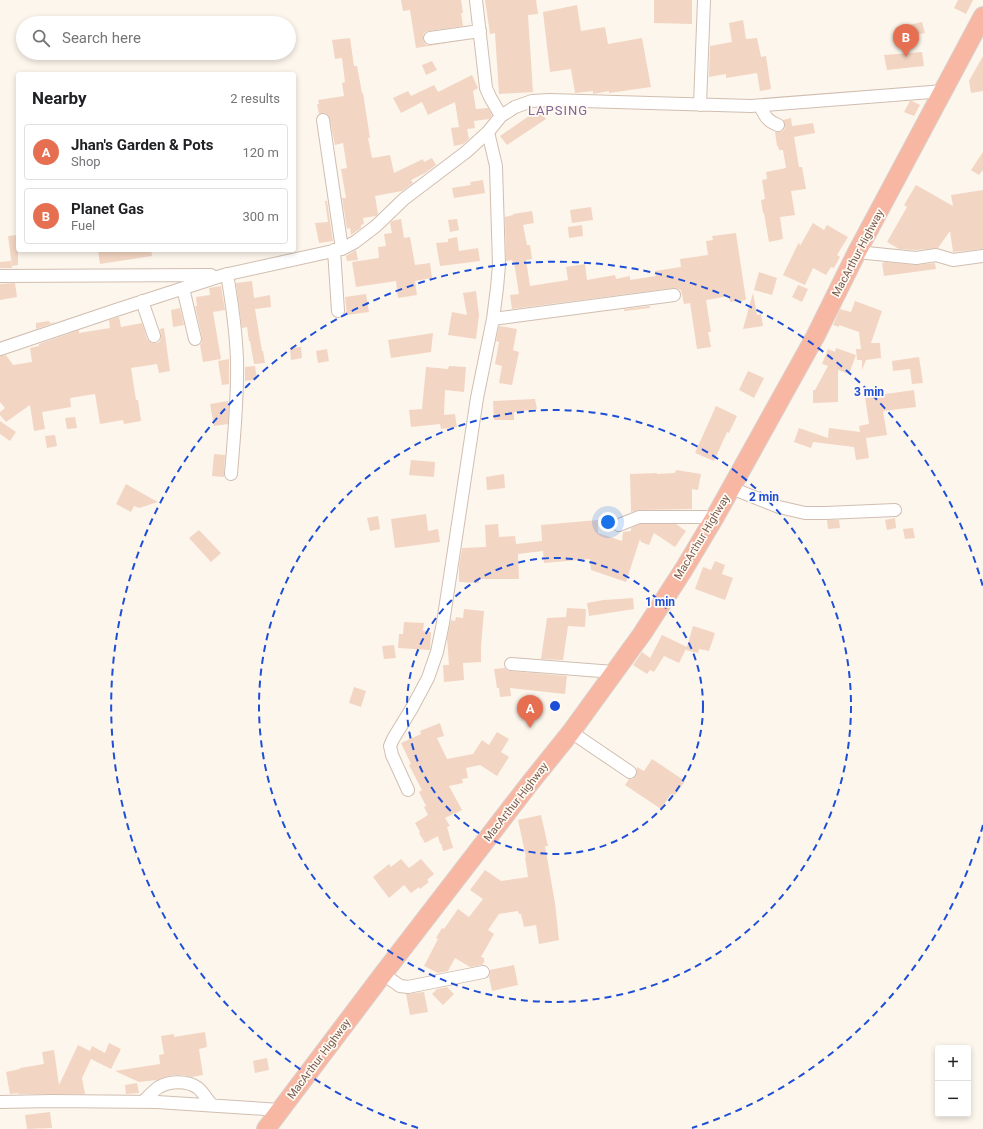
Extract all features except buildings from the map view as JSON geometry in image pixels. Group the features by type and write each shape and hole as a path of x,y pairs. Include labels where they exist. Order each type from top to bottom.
{"highway":[{"name":"MacArthur Highway","path":"266,1129 525,789 571,732 642,634 680,576 732,488 815,337 857,252 983,16"}],"street":[{"path":"476,0 486,88 501,116"},
{"path":"700,105 704,0"},
{"path":"430,38 480,31"},
{"path":"0,349 226,274 338,249 355,242 376,226 404,200 466,152 488,132 501,116 515,107 532,101 760,106 944,91"},
{"path":"760,106 767,118 771,122 778,125"},
{"path":"323,120 338,249 338,311"},
{"path":"408,790 392,755 390,746 428,678 437,652 443,623 477,398 498,288 499,265 496,166 488,132"},
{"path":"857,252 916,258 936,255 953,260 983,256"},
{"path":"0,276 226,274"},
{"path":"226,274 235,321 237,362 231,474"},
{"path":"183,288 195,339"},
{"path":"493,319 674,295"},
{"path":"142,301 154,336"},
{"path":"732,488 779,507 805,513 895,510"},
{"path":"619,525 639,517 715,517"},
{"path":"511,664 614,672"},
{"path":"571,732 630,772"},
{"path":"383,974 400,986 408,987 483,972"},
{"path":"143,1102 159,1087 171,1083 184,1082 200,1089 212,1105"},
{"path":"0,1102 143,1102 281,1110"}],"place":[{"name":"Planet Gas","path":"906,57"},
{"name":"Jhan's Garden & Pots","path":"530,728"}],"district":[{"name":"LAPSING","path":"558,110"}]}
